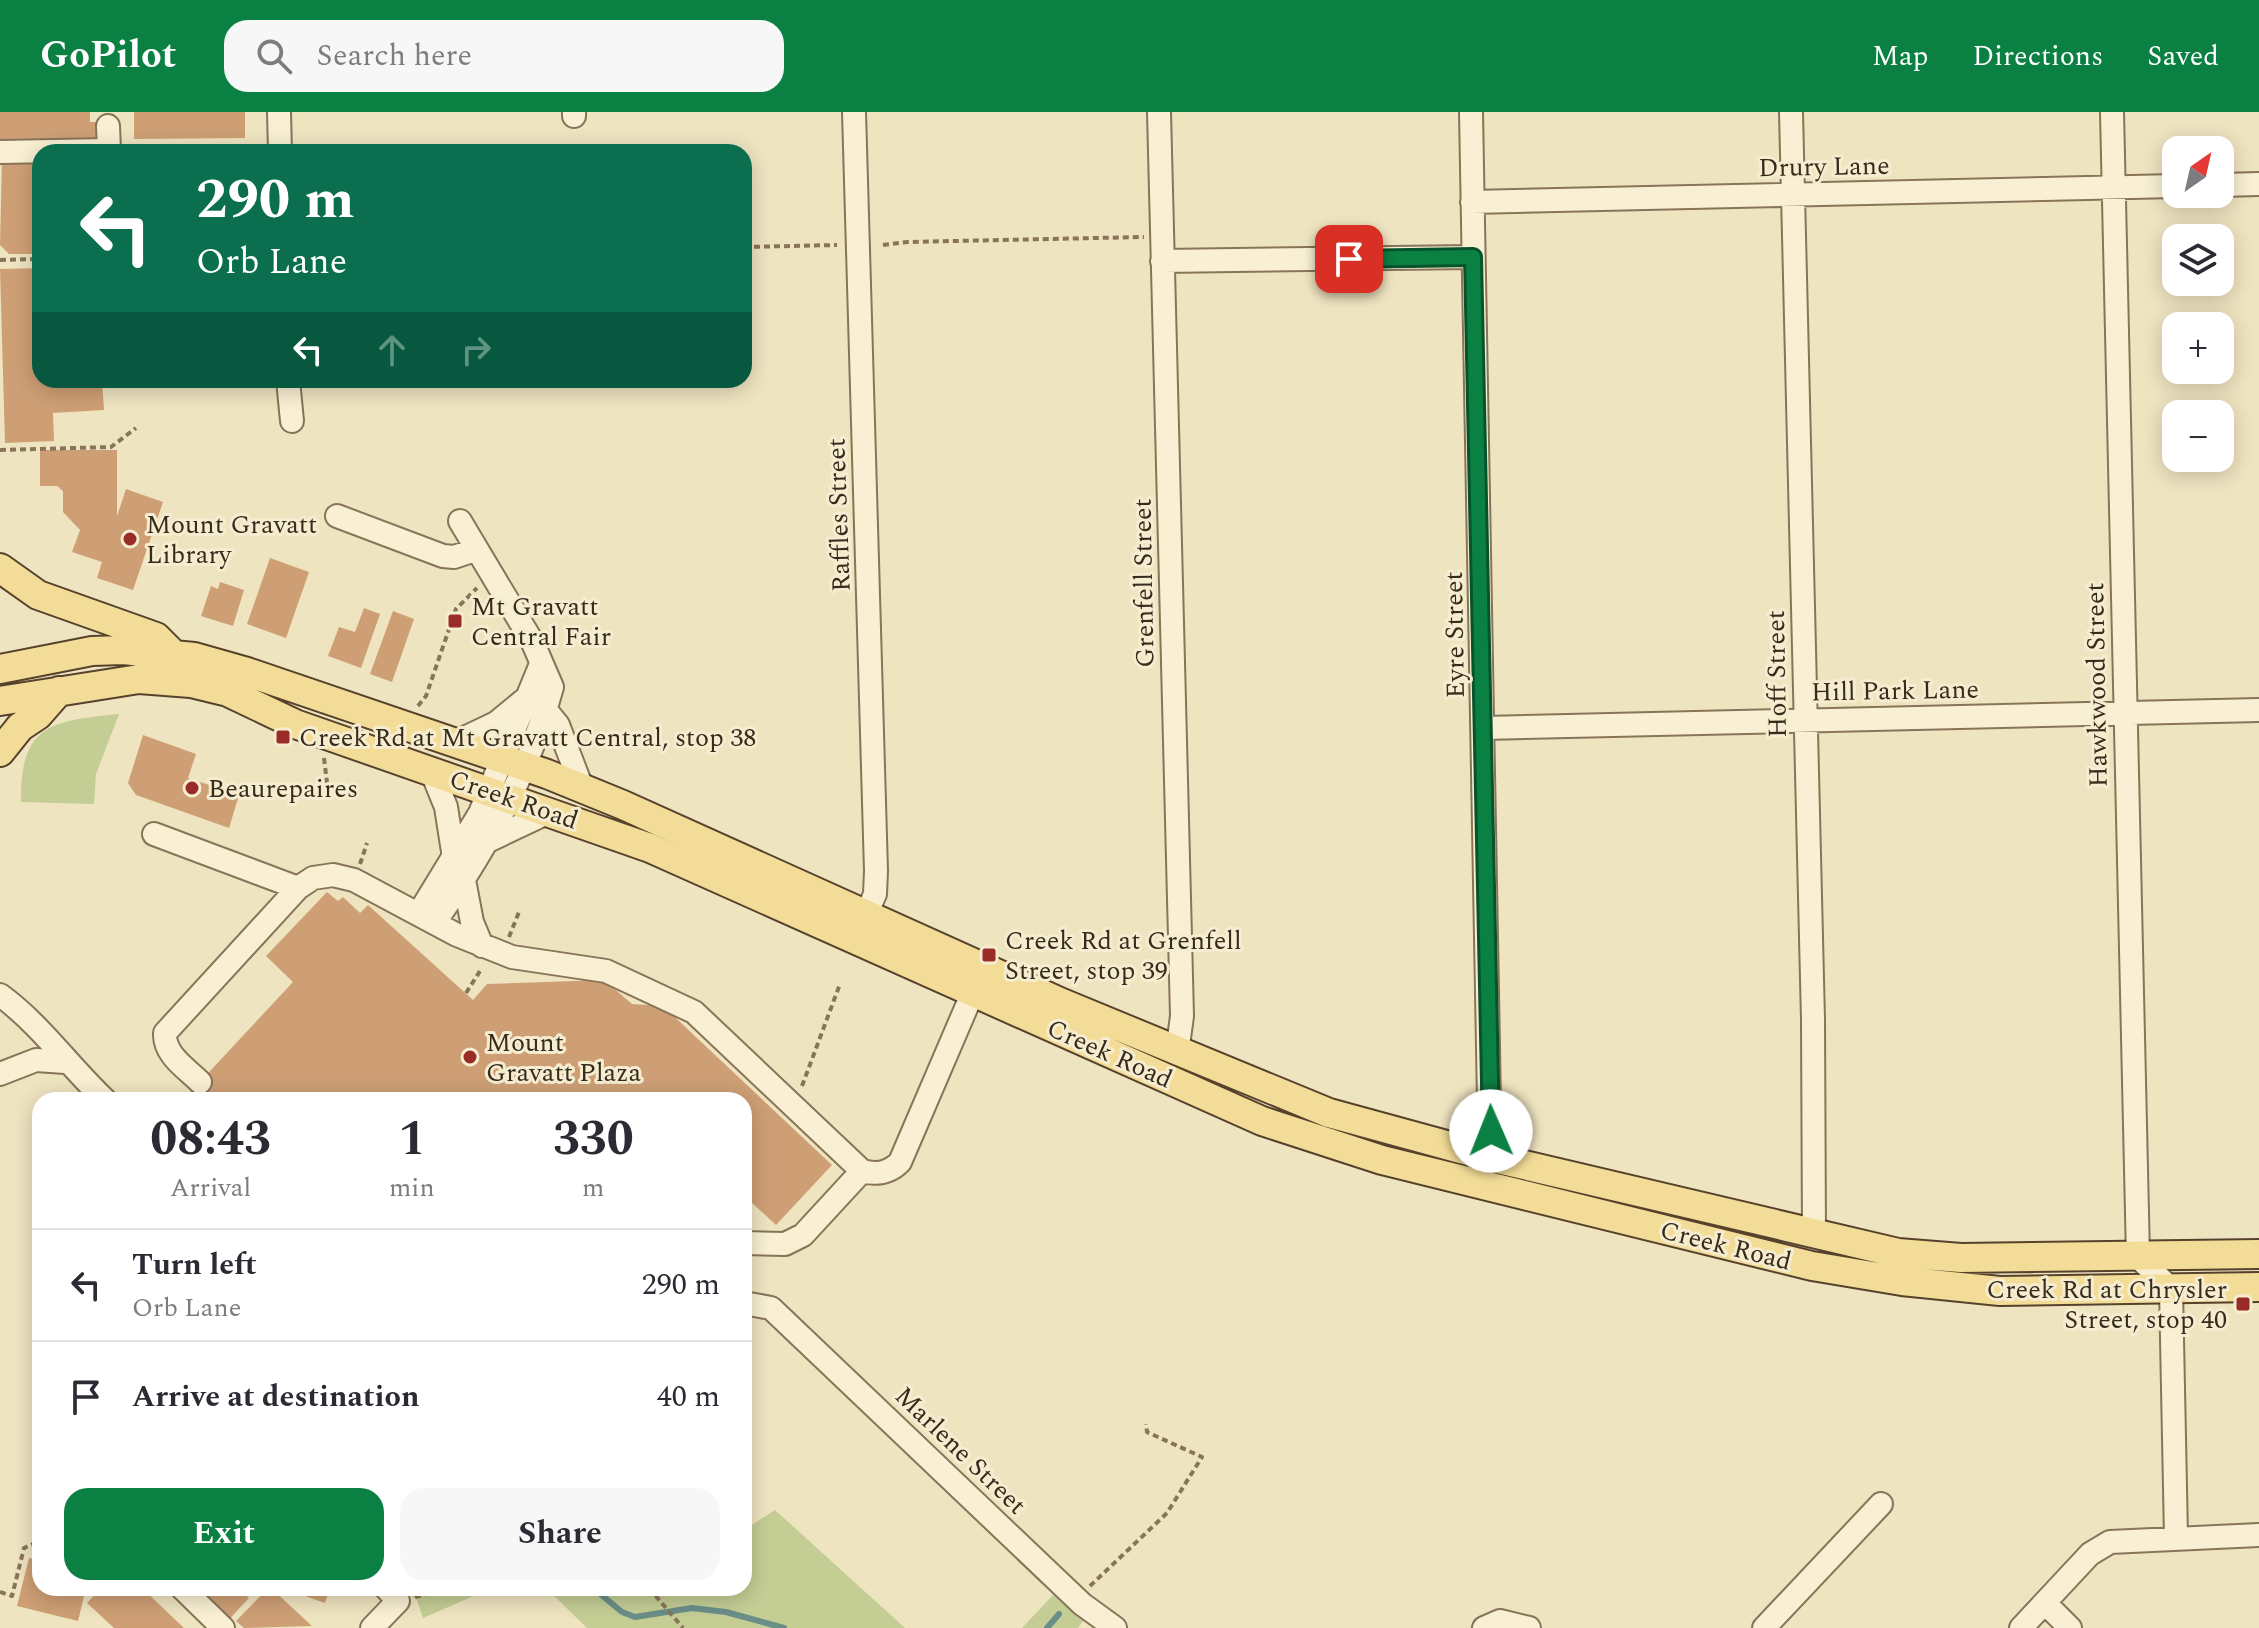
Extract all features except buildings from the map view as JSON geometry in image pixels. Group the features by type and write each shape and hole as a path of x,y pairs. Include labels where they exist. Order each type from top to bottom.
{"main road":[{"path":"0,568 38,595 156,637 173,654"},
{"name":"Creek Road","path":"0,669 92,651 173,654 247,672 582,788 1177,1053 1329,1113 1490,1157 1814,1235 1928,1257 2259,1254"},
{"name":"Creek Road","path":"0,701 139,679 191,683 228,692 321,734 502,794 650,848 1290,1132 1336,1148 1812,1266 1902,1281 2000,1291 2259,1287"},
{"path":"0,752 20,727 38,715 59,691"}],"street":[{"path":"279,112 280,144"},
{"name":"Raffles Street","path":"854,112 876,871 875,894 866,915"},
{"name":"Grenfell Street","path":"1159,112 1182,1016 1177,1053"},
{"name":"Eyre Street","path":"1471,112 1490,1157"},
{"name":"Hoff Street","path":"1791,112 1816,1182 1814,1235"},
{"name":"Hawkwood Street","path":"2112,112 2138,1257"},
{"path":"108,126 109,144"},
{"path":"0,152 32,151"},
{"path":"2234,185 2259,184"},
{"name":"Drury Lane","path":"1472,202 2162,186"},
{"path":"1162,261 1473,257"},
{"path":"289,388 292,421"},
{"path":"337,516 443,556 454,557 475,550"},
{"path":"427,918 464,880 490,840 514,763 545,709 552,682 533,643 460,521"},
{"path":"514,763 524,700 541,664"},
{"path":"454,743 496,723 524,700"},
{"path":"545,709 558,725 582,788"},
{"name":"Hill Park Lane","path":"1484,728 2259,710"},
{"path":"431,770 446,807 454,858"},
{"path":"427,918 454,858 502,794"},
{"path":"490,840 551,811"},
{"path":"154,834 298,888"},
{"path":"200,1082 170,1054 165,1033 298,888 313,878 333,875 354,880 482,946 528,962 606,971 694,1012 862,1171 872,1174 892,1171 900,1162 973,992"},
{"path":"464,880 472,922 482,946"},
{"path":"0,995 52,1040 65,1062 97,1092"},
{"path":"0,1074 36,1060 65,1062"},
{"path":"752,1243 785,1244 803,1235 862,1171"},
{"path":"2138,1257 2171,1289 2176,1537"},
{"name":"Marlene Street","path":"752,1304 771,1308 1082,1604 1115,1628"},
{"path":"1764,1628 1881,1504"},
{"path":"2021,1628 2090,1554 2110,1542 2259,1535"},
{"path":"190,1596 223,1628"},
{"path":"372,1628 391,1596"},
{"path":"2045,1603 2070,1628"},
{"path":"1484,1628 1500,1621 1529,1628"}],"path":[{"path":"883,245 1162,236"},
{"path":"752,247 837,245"},
{"path":"0,260 32,259"},
{"path":"0,450 111,447 136,428"},
{"path":"417,706 426,696 456,609 467,594 492,578"},
{"path":"321,734 328,791"},
{"path":"506,943 519,912"},
{"path":"466,993 480,971"},
{"path":"794,1106 840,984"},
{"path":"1082,1604 1091,1583 1167,1513 1202,1457 1147,1432 1146,1424"},
{"path":"0,1592 12,1596 24,1548 32,1544"},
{"path":"657,1596 681,1625"}],"green space":[{"path":"119,714 96,774 94,804 21,802 26,756 44,731 75,720"},
{"path":"775,1510 905,1628 587,1628 554,1596 752,1596 752,1525"},
{"path":"1053,1595 1083,1621 1078,1628 1022,1628"},
{"path":"412,1596 474,1596 423,1618 417,1600"}],"waterway":[{"path":"603,1596 622,1612 635,1617 692,1608 726,1612 784,1628"},
{"path":"1047,1628 1059,1614"}],"place":[{"name":"Mount Gravatt Library","path":"130,539"},
{"name":"Mt Gravatt Central Fair","path":"455,621"},
{"name":"Creek Rd at Mt Gravatt Central, stop 38","path":"283,737"},
{"name":"Beaurepaires","path":"192,788"},
{"name":"Creek Rd at Grenfell Street, stop 39","path":"989,955"},
{"name":"Mount Gravatt Plaza","path":"470,1057"},
{"name":"Creek Rd at Chrysler Street, stop 40","path":"2243,1304"}],"route":[{"path":"1349,259 1473,257 1491,1131"}]}
